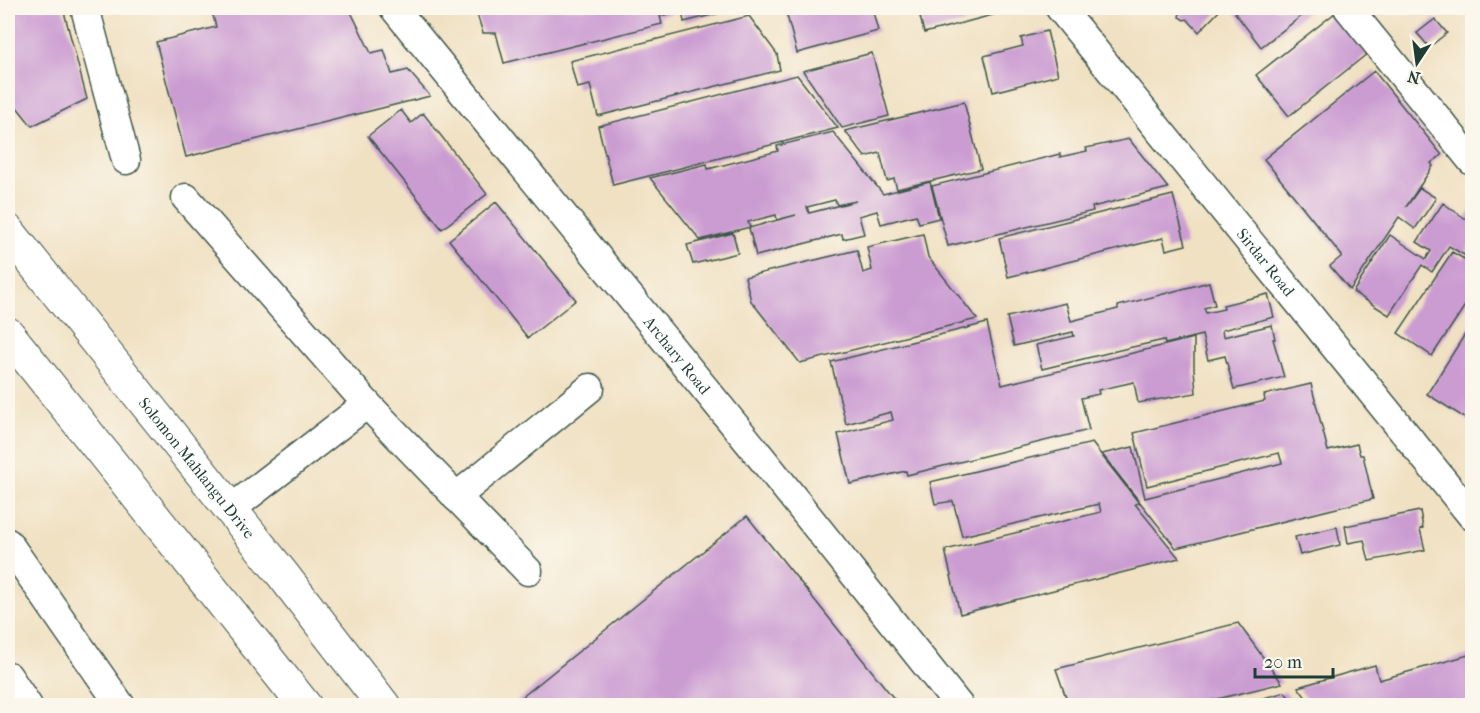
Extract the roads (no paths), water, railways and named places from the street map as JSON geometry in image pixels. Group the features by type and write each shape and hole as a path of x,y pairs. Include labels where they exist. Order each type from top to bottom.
{"main road":[{"name":"Solomon Mahlangu Drive","path":"8,231 231,509 384,705"},
{"path":"8,334 301,703"}],"street":[{"path":"85,8 126,160"},
{"name":"Archary Road","path":"394,8 761,457 959,705"},
{"name":"Sirdar Road","path":"1060,8 1473,516"},
{"path":"1348,8 1473,161"},
{"path":"186,198 367,404 528,571"},
{"path":"456,496 590,388"},
{"path":"231,509 367,404"},
{"path":"8,543 121,705"},
{"path":"8,676 28,705"}]}
